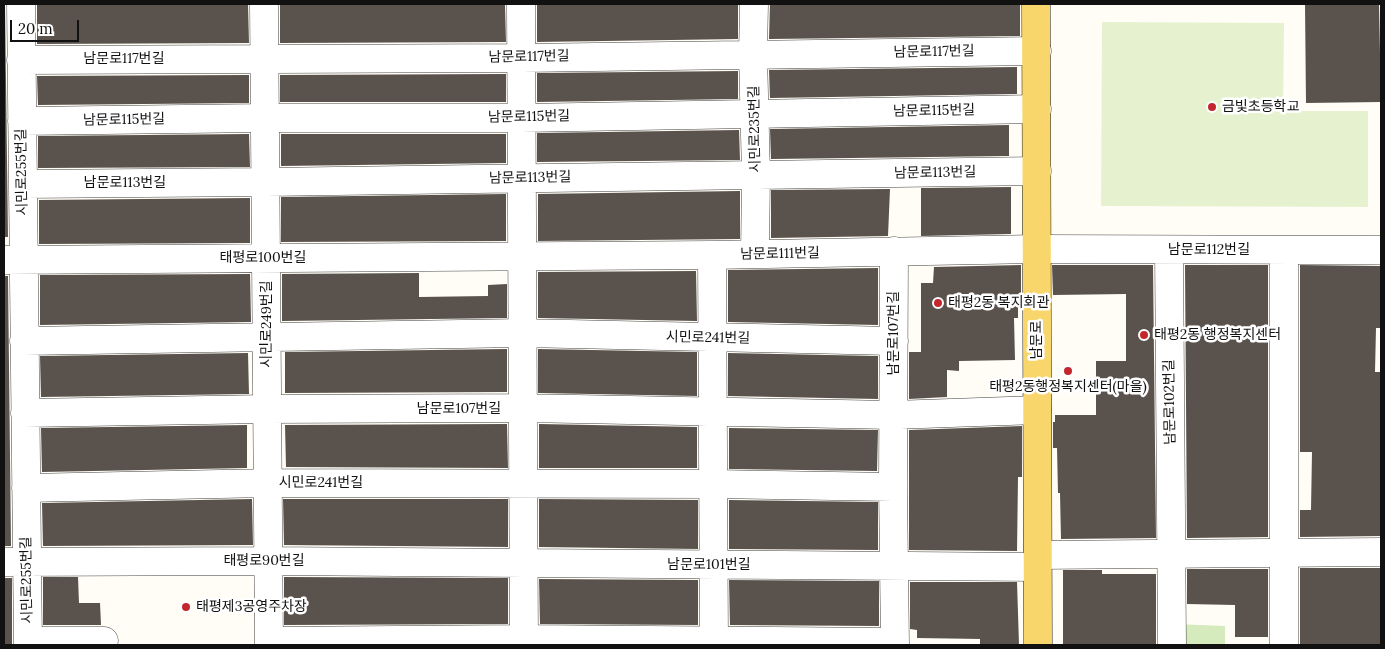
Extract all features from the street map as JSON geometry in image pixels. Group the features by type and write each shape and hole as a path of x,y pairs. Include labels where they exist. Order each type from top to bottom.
{"main road":[{"name":"남문로","path":"1036,4 1038,645"}],"street":[{"name":"시민로255번길","path":"21,4 23,184 14,260 24,341 26,488 15,562 28,643 104,641"},
{"name":"시민로249번길","path":"264,4 269,643"},
{"path":"521,4 524,642"},
{"name":"시민로235번길","path":"754,4 755,254"},
{"name":"남문로117번길","path":"21,60 522,58 1037,51"},
{"name":"남문로115번길","path":"22,122 265,118 522,118 1037,109"},
{"name":"남문로113번길","path":"23,184 1037,171"},
{"name":"남문로112번길","path":"1037,249 1381,250"},
{"name":"남문로111번길","path":"522,256 712,255 1037,249"},
{"name":"남문로102번길","path":"1169,250 1172,645"},
{"path":"1284,250 1284,645"},
{"name":"남문로107번길","path":"893,415 894,251"},
{"path":"712,255 714,643"},
{"name":"태평로100번길","path":"14,260 522,256"},
{"name":"시민로241번길","path":"267,337 523,333 894,341"},
{"path":"24,341 267,337"},
{"name":"남문로107번길","path":"25,413 267,409 523,408 893,415 1037,410"},
{"path":"269,643 895,644 893,415"},
{"path":"26,488 268,482"},
{"name":"시민로241번길","path":"268,482 713,484 893,488"},
{"path":"1038,561 1172,554 1381,552"},
{"name":"태평로90번길","path":"15,562 269,560 524,563"},
{"name":"남문로101번길","path":"524,563 894,565 1038,561"}],"green space":[{"path":"1102,22 1284,23 1283,111 1368,111 1368,207 1101,206"},
{"path":"1175,624 1225,626 1225,645 1176,645"}],"building":[{"path":"37,4 248,4 249,43 37,44"},
{"path":"280,4 505,4 506,42 280,43"},
{"path":"537,4 738,4 738,39 537,42"},
{"path":"770,4 1020,4 1020,36 769,39"},
{"path":"1305,4 1379,4 1381,102 1306,103"},
{"path":"5,5 8,237 4,237"},
{"path":"1017,67 1017,94 770,98 769,70"},
{"path":"738,71 738,99 537,102 537,73"},
{"path":"506,74 506,102 280,102 280,75"},
{"path":"249,75 249,103 38,105 37,76"},
{"path":"1009,125 1009,156 771,159 770,129"},
{"path":"739,130 740,160 537,162 537,133"},
{"path":"249,134 250,167 38,168 38,136"},
{"path":"281,134 506,134 506,163 281,166"},
{"path":"1011,187 1011,234 921,236 921,188"},
{"path":"890,189 888,236 771,238 771,190"},
{"path":"740,191 740,239 538,241 538,194"},
{"path":"506,194 506,241 281,242 281,197"},
{"path":"250,198 250,243 39,244 39,200"},
{"path":"1021,265 1021,295 1018,295 1018,318 1014,318 1015,360 959,361 959,371 947,370 947,397 909,399 909,352 921,352 921,283 933,283 934,267"},
{"path":"1052,265 1153,265 1156,538 1061,539 1057,448 1053,448 1053,422 1055,422 1055,415 1096,415 1096,361 1126,361 1126,294 1053,295"},
{"path":"1185,265 1268,265 1268,537 1187,538"},
{"path":"1300,265 1381,266 1381,328 1376,328 1375,372 1381,372 1381,536 1300,537 1300,510 1311,510 1312,452 1300,452"},
{"path":"878,268 878,325 728,322 728,270"},
{"path":"696,271 697,321 538,318 538,272"},
{"path":"419,273 419,297 488,296 488,285 507,284 507,318 282,321 282,274"},
{"path":"250,274 251,322 40,325 40,275"},
{"path":"4,276 8,276 11,546 4,546"},
{"path":"507,349 507,392 285,393 285,352"},
{"path":"538,349 697,352 697,396 538,393"},
{"path":"248,353 249,394 41,397 40,356"},
{"path":"728,353 878,356 878,399 728,396"},
{"path":"507,424 508,468 286,467 285,425"},
{"path":"539,424 697,427 697,468 539,468"},
{"path":"247,425 247,468 42,472 41,428"},
{"path":"1022,426 1022,477 1018,477 1017,551 909,550 909,430"},
{"path":"729,428 878,430 877,471 729,469"},
{"path":"252,499 253,545 43,546 42,503"},
{"path":"283,499 508,499 508,547 284,545"},
{"path":"539,499 698,500 698,549 539,547"},
{"path":"729,500 878,502 878,550 729,549"},
{"path":"1300,568 1381,568 1381,645 1300,645"},
{"path":"1187,569 1268,569 1268,637 1235,637 1235,605 1187,604"},
{"path":"1063,570 1102,570 1102,574 1156,574 1156,645 1063,645"},
{"path":"43,577 78,577 79,603 100,603 101,625 43,625"},
{"path":"284,577 508,578 508,624 284,625"},
{"path":"4,578 12,578 12,645 4,645"},
{"path":"539,579 698,580 698,625 540,624"},
{"path":"729,580 879,581 879,626 730,625"},
{"path":"910,582 1017,582 1019,645 980,645 980,639 917,638 917,630 910,629"}],"place":[{"name":"금빛초등학교","path":"1212,107"},
{"name":"태평2동 복지회관","path":"938,303"},
{"name":"태평2동 행정복지센터","path":"1144,335"},
{"name":"태평2동행정복지센터(마을)","path":"1068,371"},
{"name":"태평제3공영주차장","path":"186,607"}]}
